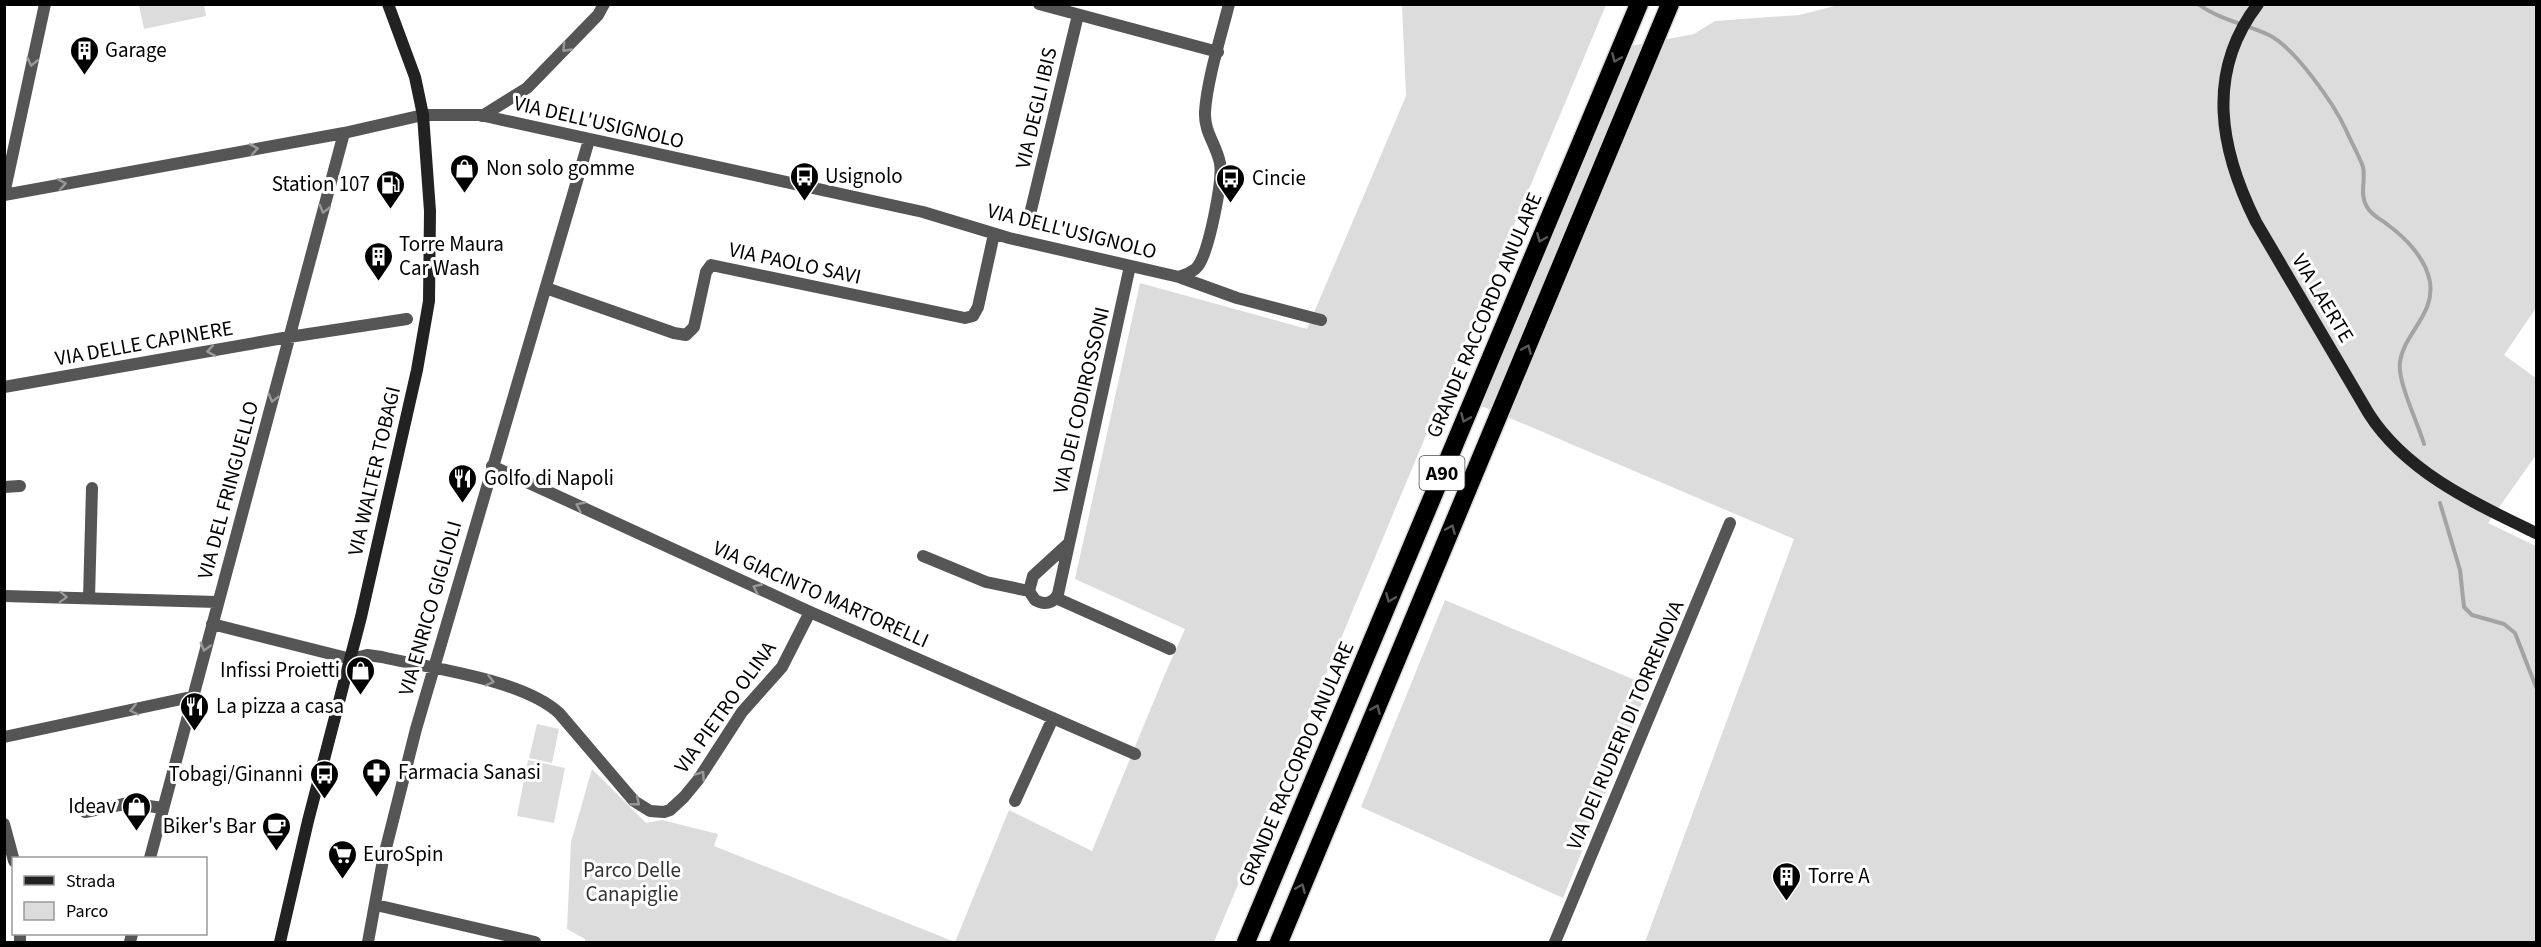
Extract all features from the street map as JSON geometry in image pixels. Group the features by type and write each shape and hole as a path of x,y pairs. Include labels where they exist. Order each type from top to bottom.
{"highway":[{"name":"GRANDE RACCORDO ANULARE","path":"1246,942 1639,4"},
{"name":"A90","path":"1279,942 1670,4"}],"street":[{"path":"4,194 45,4"},
{"name":"VIA WALTER TOBAGI","path":"280,942 308,821 351,659 427,317 430,284 430,211 423,115 413,69 388,4"},
{"path":"482,116 527,88 598,15 604,4"},
{"path":"1039,4 1218,52"},
{"path":"1179,277 1193,272 1201,260 1217,197 1220,162 1207,135 1204,116 1228,4"},
{"name":"VIA LAERTE","path":"2258,5 2236,44 2226,76 2224,99 2226,140 2235,176 2268,246 2369,414 2395,447 2426,472 2480,505 2535,530"},
{"name":"VIA DEGLI IBIS","path":"1031,210 1078,15"},
{"name":"VIA DELL'USIGNOLO","path":"4,194 344,133 423,115 482,116 902,207 994,234 1179,277 1238,298 1321,320"},
{"name":"VIA DEL FRINGUELLO","path":"150,857 344,133"},
{"name":"VIA ENRICO GIGLIOLI","path":"369,942 392,824 433,669 589,140"},
{"name":"VIA PAOLO SAVI","path":"546,288 683,334 692,330 706,272 711,265 965,318 973,316 977,310 994,234"},
{"name":"VIA DEI CODIROSSONI","path":"1056,598 1130,266"},
{"name":"VIA DELLE CAPINERE","path":"4,387 289,337 407,319"},
{"name":"VIA GIACINTO MARTORELLI","path":"492,466 810,612 1135,754"},
{"path":"4,487 20,486"},
{"path":"89,598 92,488"},
{"name":"VIA DEI RUDERI DI TORRENOVA","path":"1555,942 1730,523"},
{"path":"1069,543 1033,576 1029,591 1033,598 1042,603 1056,598 1170,649"},
{"path":"923,556 986,582 1029,591"},
{"path":"4,596 218,602"},
{"name":"VIA PIETRO OLINA","path":"433,669 501,684 548,703 568,723 634,801 645,809 659,813 670,810 693,786 742,712 784,663 810,612"},
{"path":"212,624 351,659 371,655 433,669"},
{"path":"4,737 191,698"},
{"path":"1015,801 1053,718"},
{"path":"85,812 129,803 162,808"},
{"path":"4,824 13,857"},
{"path":"376,905 535,942"}],"green space":[{"path":"139,5 204,5 206,16 144,29"},
{"path":"1402,5 1606,5 1214,942 955,942 1009,810 1092,851 1185,629 1075,579 1140,283 1307,329 1406,96"},
{"path":"1839,5 2536,5 2536,308 2504,355 2536,378 2536,455 2488,523 2536,546 2536,942 1645,942 1794,539 1472,402 1620,48 1694,34 1715,21 1799,15"},
{"path":"1445,600 1649,686 1563,898 1361,807"},
{"path":"537,724 559,729 552,763 529,758"},
{"path":"528,760 565,768 554,823 517,816"},
{"name":"Parco Delle Canapiglie","path":"592,769 646,823 662,820 718,834 714,846 955,942 585,942 585,939 567,929 571,842"}],"waterway":[{"path":"2198,4 2215,14 2269,35 2302,64 2333,106 2359,158 2364,172 2363,197 2367,207 2395,230 2420,257 2428,273 2430,294 2424,314 2403,352 2400,370 2424,444"},
{"path":"2440,503 2460,570 2464,607 2472,615 2504,624 2515,633 2536,687"}],"place":[{"name":"Garage","path":"84,76"},
{"name":"Non solo gomme","path":"465,194"},
{"name":"Usignolo","path":"804,202"},
{"name":"Cincie","path":"1231,204"},
{"name":"Station 107","path":"391,210"},
{"name":"Torre Maura Car Wash","path":"378,282"},
{"name":"Golfo di Napoli","path":"463,504"},
{"name":"Infissi Proietti","path":"361,696"},
{"name":"La pizza a casa","path":"195,732"},
{"name":"Farmacia Sanasi","path":"377,798"},
{"name":"Tobagi/Ginanni","path":"324,800"},
{"name":"Ideav","path":"137,832"},
{"name":"Biker's Bar","path":"277,852"},
{"name":"EuroSpin","path":"342,880"},
{"name":"Torre A","path":"1787,902"}]}
